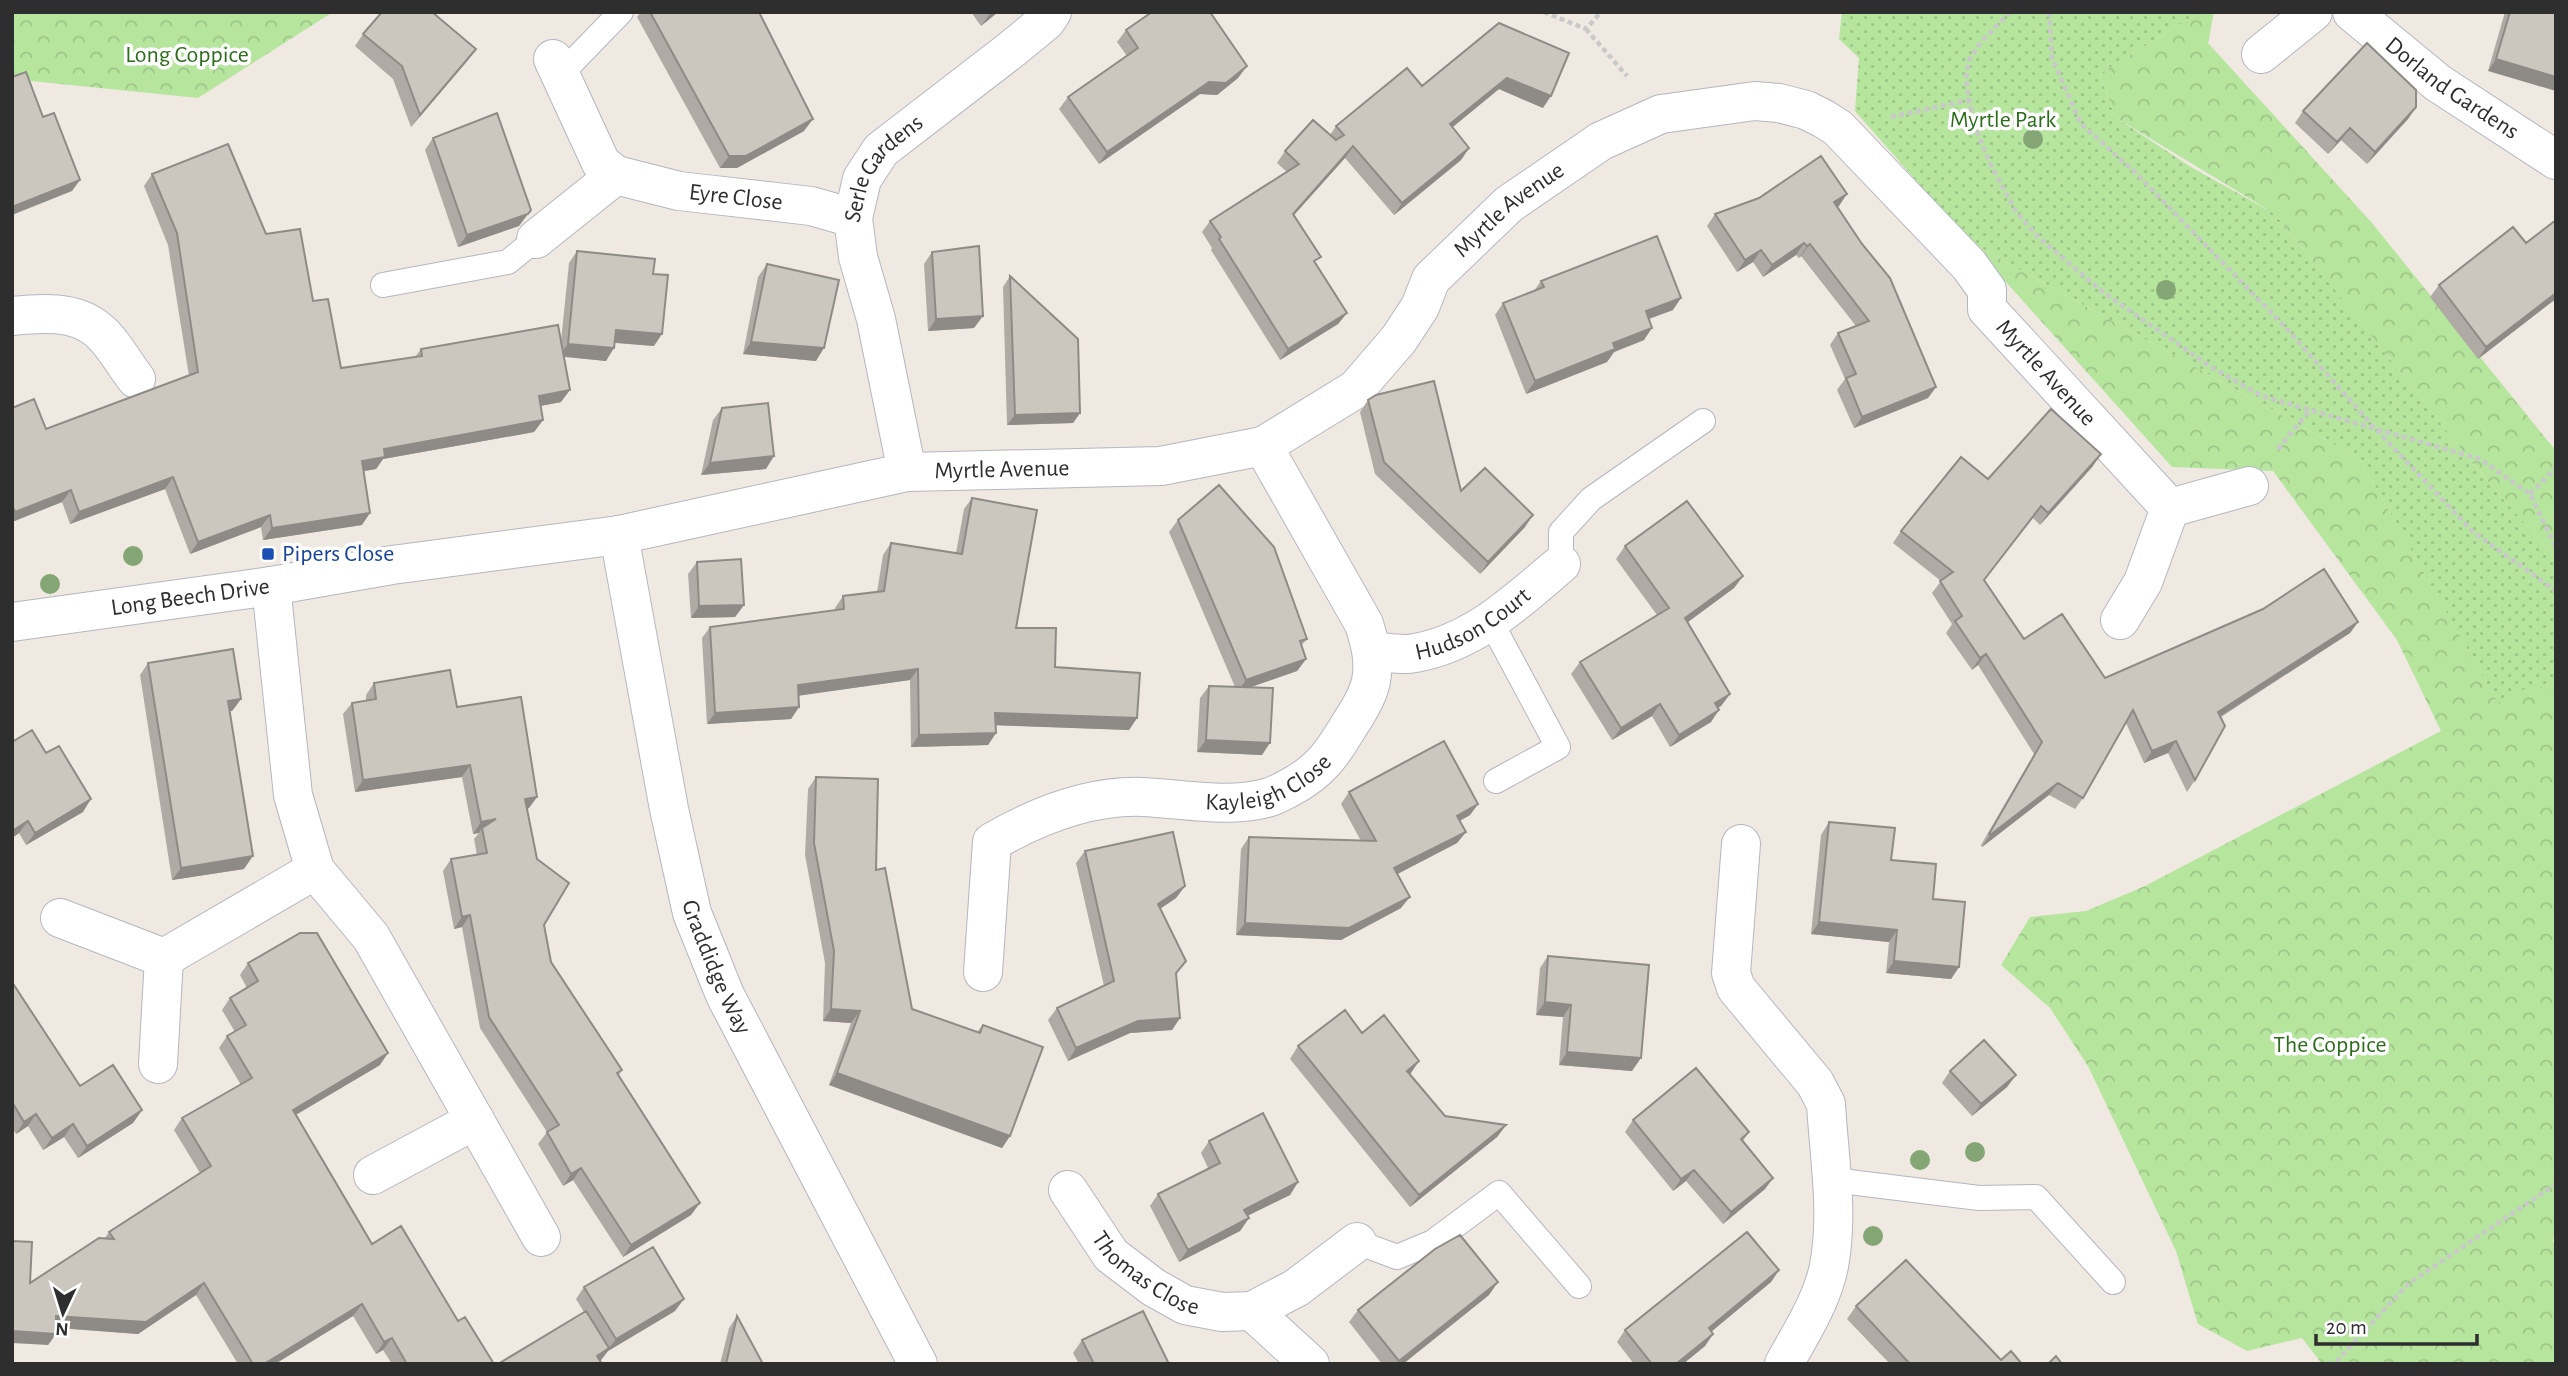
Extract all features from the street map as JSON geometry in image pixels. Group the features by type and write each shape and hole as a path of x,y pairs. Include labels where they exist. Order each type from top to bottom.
{"street":[{"name":"Serle Gardens","path":"907,472 876,318 858,257 853,218 862,179 881,150 1025,39 1046,21 1052,12"},
{"path":"2261,54 2313,12"},
{"name":"Dorland Gardens","path":"2352,12 2438,83 2556,160"},
{"path":"536,239 616,175 601,163 556,67"},
{"name":"Myrtle Avenue","path":"619,535 907,472 1161,466 1262,446 1356,389 1399,339 1420,307 1431,279 1509,204 1601,141 1661,114 1755,101 1779,103 1806,110 1838,128 1969,265 1987,290 1987,309 2170,508"},
{"name":"Eyre Close","path":"616,175 679,191 811,206 853,218"},
{"path":"12,316 41,313 73,317 98,330 136,379"},
{"name":"Kayleigh Close","path":"983,972 992,842 1021,825 1050,814 1109,800 1140,797 1231,803 1271,797 1307,778 1331,755 1358,712 1371,682 1372,651 1364,624 1262,446"},
{"path":"2120,620 2143,582 2170,508 2249,486"},
{"name":"Long Beech Drive","path":"12,622 271,586 392,565 619,535"},
{"name":"Graddidge Way","path":"619,535 669,809 692,912 725,995 918,1364"},
{"name":"Hudson Court","path":"1372,651 1413,654 1450,643 1491,622 1561,564"},
{"path":"271,586 293,795 316,870 371,937 541,1237"},
{"path":"1741,844 1731,973 1736,988 1815,1083 1826,1104 1833,1180 1829,1267 1818,1300 1784,1364"},
{"path":"164,958 316,870"},
{"path":"60,918 164,958"},
{"path":"159,1064 164,958"},
{"path":"373,1175 475,1120"},
{"name":"Thomas Close","path":"1068,1190 1111,1255 1153,1287 1185,1305 1222,1312 1252,1311 1296,1288 1357,1242"},
{"path":"1252,1311 1310,1364"}],"lane":[{"path":"556,67 621,12"},
{"path":"383,285 508,262 536,239"},
{"path":"1561,564 1561,532 1591,499 1703,421"},
{"path":"1491,622 1558,747 1496,780"},
{"path":"1833,1180 1979,1198 2036,1197 2113,1282"},
{"path":"1357,1242 1397,1257 1433,1242 1499,1193 1579,1286"}],"path":[{"path":"1545,12 1586,29 1661,114"},
{"path":"1586,29 1601,12"},
{"path":"2010,12 1981,42 1969,60 1966,78 1975,127 1990,163 2015,210 2038,237 2103,292 2211,367 2262,396 2480,458 2530,494 2556,548"},
{"path":"2049,12 2052,58 2081,124 2136,173 2277,318 2373,426 2472,531 2556,591"},
{"path":"1838,128 1969,100"},
{"path":"2530,494 2556,468"},
{"path":"2328,1364 2337,1361 2408,1284 2556,1184"}],"green space":[{"name":"Long Coppice","path":"12,12 333,12 198,98 12,79"},
{"name":"Myrtle Park","path":"1842,12 2200,12 2100,74 2115,117 2191,167 2275,214 2474,465 2556,559 2556,806 2359,458 1970,242 1855,111 1859,58 1839,39"},
{"path":"2200,12 2214,12 2208,43 2372,223 2556,451 2556,559 2474,465 2275,214 2115,117 2100,74"},
{"name":"The Coppice","path":"1970,242 2359,458 2498,703 2531,686 2556,689 2556,1221 2553,1242 2556,1246 2556,1364 2322,1364 2302,1338 2247,1351 2198,1324 2176,1251 2088,1066 2050,1008 2001,965 2030,917 2086,911 2145,886 2441,731 2397,640 2273,471 2172,467"}],"building":[{"path":"382,12 432,12 476,49 420,115 402,66 363,34"},
{"path":"650,12 759,12 813,119 746,156 729,156"},
{"path":"1152,12 1210,12 1247,66 1226,83 1209,82 1107,152 1068,97 1138,48 1126,30"},
{"path":"2510,12 2556,12 2556,77 2496,59"},
{"path":"1499,23 1569,53 1551,96 1507,78 1450,124 1469,148 1402,203 1353,146 1293,214 1321,257 1314,261 1347,313 1288,349 1210,221 1299,164 1285,151 1313,120 1336,140 1344,135 1336,126 1407,68 1422,86"},
{"path":"2367,43 2416,90 2416,107 2375,152 2350,128 2337,142 2303,111"},
{"path":"26,72 43,117 54,113 80,180 12,207 12,77"},
{"path":"497,113 531,210 528,214 467,235 433,138"},
{"path":"228,144 266,234 300,229 313,301 328,299 341,368 422,356 421,349 558,325 570,390 539,396 543,420 384,449 385,457 362,461 370,513 272,528 270,515 198,542 173,477 79,512 71,490 15,512 12,505 12,408 34,399 46,429 198,372 177,233 152,174"},
{"path":"1821,156 1847,194 1834,202 1862,244 1890,278 1936,387 1862,417 1846,378 1856,374 1838,333 1869,321 1810,244 1807,246 1804,243 1772,265 1761,250 1745,260 1715,214 1759,198"},
{"path":"2556,220 2556,293 2486,347 2439,285 2513,227 2526,243"},
{"path":"1657,236 1681,298 1646,311 1652,328 1613,343 1615,349 1535,381 1503,303 1544,287 1541,281"},
{"path":"979,246 983,316 936,319 932,252"},
{"path":"577,251 655,259 653,274 668,275 662,334 616,330 614,348 568,344"},
{"path":"767,264 839,280 824,348 751,342"},
{"path":"1010,276 1078,339 1080,413 1015,415"},
{"path":"1434,381 1461,491 1485,468 1533,515 1488,562 1384,462 1368,400 1376,395"},
{"path":"768,403 774,456 710,463 722,408"},
{"path":"2051,409 2101,454 2048,513 2041,506 1984,580 2024,639 2062,614 2105,678 2263,609 2324,569 2358,622 2218,712 2225,726 2195,780 2176,741 2152,751 2133,710 2083,798 2058,783 1990,835 2042,742 1986,654 1980,658 1955,621 1962,616 1940,581 1953,572 1901,531 1961,457 1988,479"},
{"path":"1219,485 1274,547 1307,639 1300,641 1306,659 1246,680 1178,520"},
{"path":"972,498 1037,510 1016,628 1056,628 1055,667 1140,673 1137,718 995,713 996,733 919,735 918,669 798,685 799,707 715,713 710,627 844,609 843,596 884,591 891,543 962,554"},
{"path":"1687,501 1743,576 1685,618 1730,694 1715,703 1719,710 1679,735 1660,704 1621,728 1580,662 1669,608 1625,546"},
{"path":"741,559 744,605 699,606 697,562"},
{"path":"233,649 241,699 228,701 253,856 181,868 148,663"},
{"path":"450,670 457,707 521,697 537,797 525,799 537,859 569,883 544,925 551,962 622,1070 617,1073 700,1203 631,1245 581,1168 571,1174 547,1132 559,1125 489,1017 470,915 462,917 451,859 487,853 482,828 496,819 481,822 470,765 363,780 352,703 376,699 374,683"},
{"path":"1209,686 1273,688 1270,743 1206,740"},
{"path":"32,730 46,753 59,746 91,799 35,833 28,821 12,831 12,742"},
{"path":"1444,741 1478,804 1457,816 1466,832 1394,868 1410,897 1349,928 1245,923 1249,837 1376,841 1349,792"},
{"path":"816,777 878,779 876,870 885,868 912,1009 980,1033 983,1025 1043,1047 1010,1136 837,1073 860,1011 831,1009 834,951 814,843"},
{"path":"1829,822 1895,828 1891,860 1936,864 1933,899 1965,902 1959,967 1894,961 1897,930 1819,922"},
{"path":"1173,832 1185,886 1158,904 1186,961 1176,973 1180,1018 1138,1021 1076,1048 1057,1008 1114,981 1085,851"},
{"path":"300,933 317,933 388,1053 293,1110 372,1244 401,1226 458,1321 465,1317 494,1364 407,1364 392,1338 384,1342 362,1304 264,1364 253,1364 204,1283 146,1322 56,1316 56,1334 12,1331 12,1241 32,1242 30,1283 99,1238 114,1239 109,1232 211,1166 182,1118 252,1078 227,1036 246,1025 230,998 258,981 248,963"},
{"path":"1548,956 1649,965 1641,1058 1567,1052 1571,1005 1545,1002"},
{"path":"12,982 80,1086 113,1065 142,1110 87,1146 73,1124 52,1138 36,1114 24,1122 12,1102"},
{"path":"1345,1010 1362,1033 1384,1015 1419,1061 1407,1071 1445,1116 1506,1125 1419,1195 1298,1046"},
{"path":"1984,1040 2016,1075 1981,1104 1950,1071"},
{"path":"1696,1068 1749,1132 1741,1139 1773,1178 1731,1212 1694,1170 1681,1179 1633,1120"},
{"path":"1263,1113 1298,1182 1244,1210 1249,1218 1188,1250 1158,1194 1220,1163 1209,1141"},
{"path":"1747,1232 1779,1270 1709,1328 1713,1334 1676,1364 1652,1364 1625,1330"},
{"path":"1460,1235 1498,1282 1399,1361 1358,1310 1435,1249"},
{"path":"653,1247 684,1299 616,1339 584,1287"},
{"path":"1906,1260 2001,1360 2011,1351 2022,1364 1910,1364 1856,1306"},
{"path":"586,1311 609,1348 597,1356 602,1364 498,1364"},
{"path":"1143,1311 1169,1364 1094,1364 1082,1340"},
{"path":"737,1316 763,1364 726,1364"},
{"path":"2056,1356 2062,1364 2048,1364"}],"place":[{"name":"Pipers Close","path":"268,554"}]}
